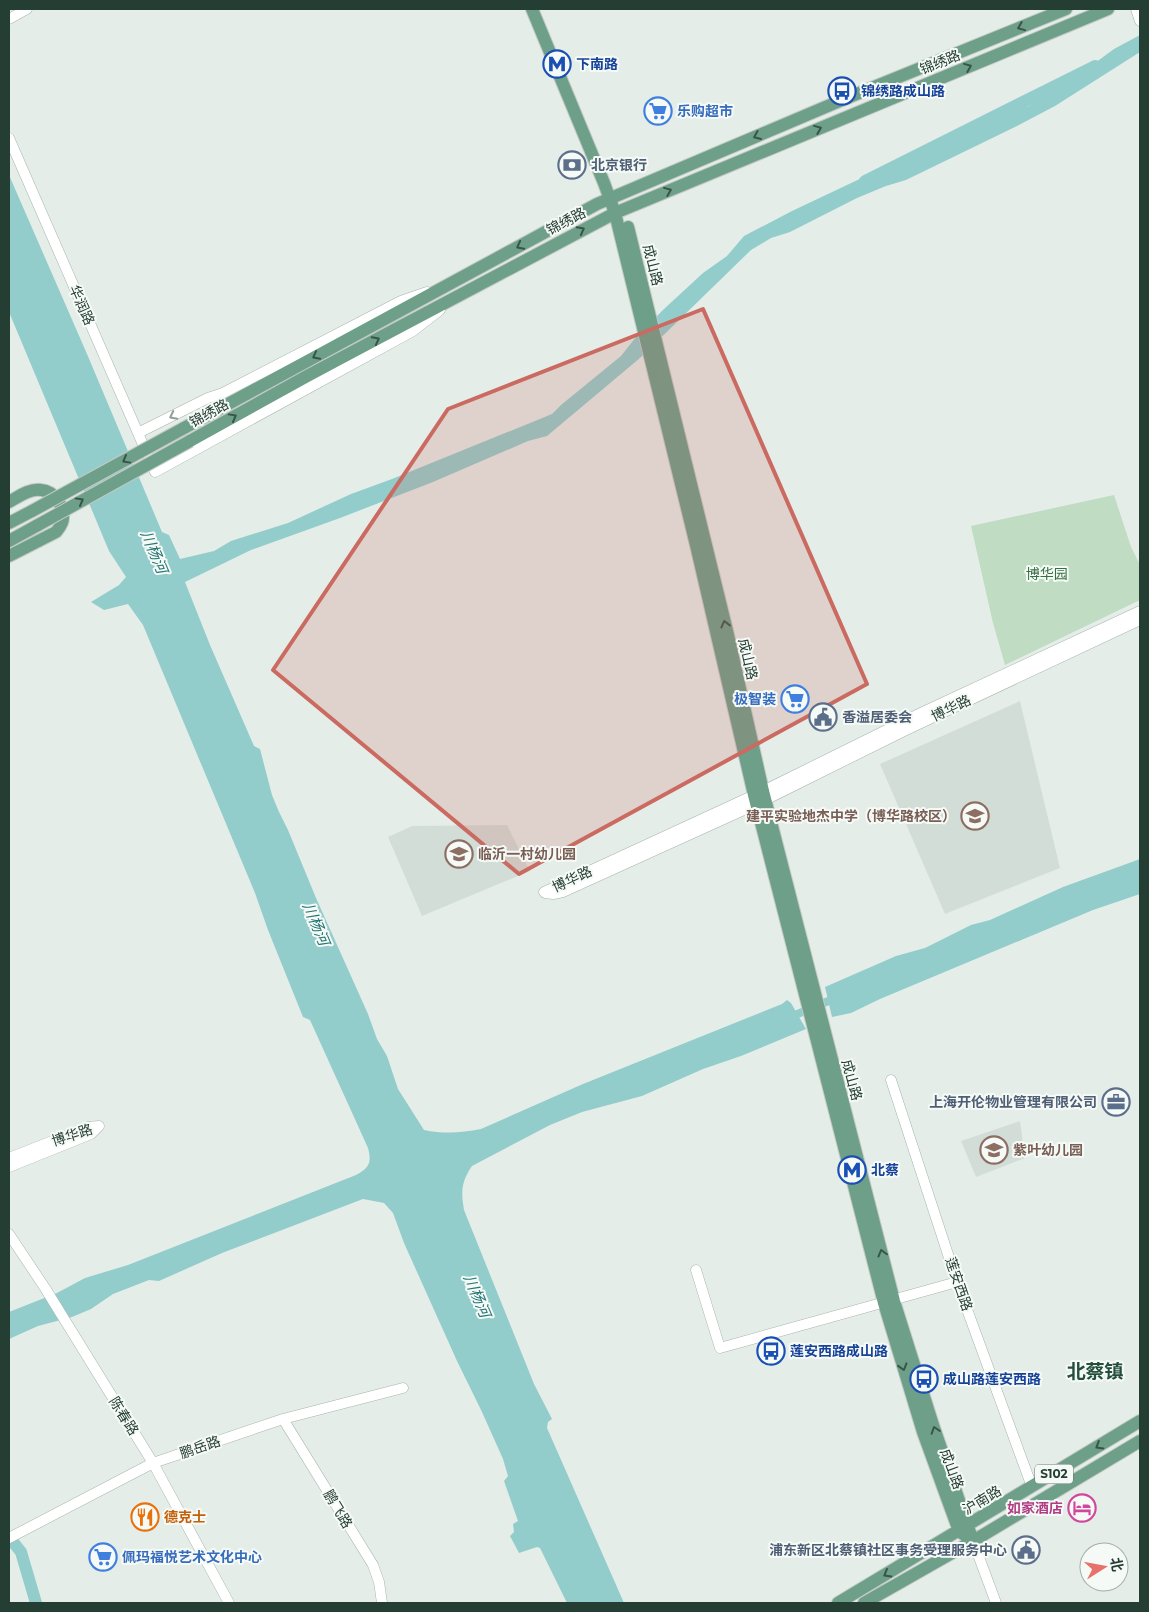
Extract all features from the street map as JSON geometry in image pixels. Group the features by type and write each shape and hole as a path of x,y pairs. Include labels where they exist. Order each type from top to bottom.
{"main road":[{"name":"成山路","path":"532,9 614,197"},
{"name":"成山路","path":"541,9 619,211 727,631 760,797 889,1302 933,1425 963,1529 972,1542"},
{"name":"锦绣路","path":"9,524 453,282 614,197 842,100 1066,9"},
{"name":"锦绣路","path":"9,541 190,441 619,211 1108,9"},
{"path":"9,502 31,491 42,490 52,494 57,499 63,518 56,532 9,556"},
{"name":"沪南路","path":"838,1603 1140,1421"},
{"name":"S102","path":"864,1603 972,1542 1140,1441"}],"street":[{"path":"9,19 27,9"},
{"path":"1136,9 1140,21"},
{"name":"华润路","path":"9,138 155,472 414,331 459,296"},
{"path":"138,433 401,301 453,282"},
{"name":"博华路","path":"1140,611 923,712 760,797 544,892 553,894 563,892 760,797 1140,620"},
{"name":"莲安西路","path":"891,1080 957,1282 1032,1487"},
{"name":"博华路","path":"9,1158 88,1126 99,1126 91,1134 9,1167"},
{"name":"陈春路","path":"9,1234 45,1288 153,1463 229,1603"},
{"path":"696,1270 720,1348 957,1282"},
{"name":"鹏岳路","path":"9,1538 153,1463 284,1419 403,1388"},
{"name":"鹏飞路","path":"284,1419 373,1565 379,1582 382,1603"},
{"path":"972,1542 996,1603"}],"highlighted area":[{"path":"703,309 867,684 519,874 273,670 448,409"}],"shaded area":[{"name":"建平实验地杰中学（博华路校区）","path":"1020,701 1060,868 945,914 880,764"},
{"name":"临沂一村幼儿园","path":"507,825 530,871 422,916 388,837 412,826"},
{"name":"紫叶幼儿园","path":"1020,1121 1025,1158 976,1177 961,1141"}],"green space":[{"name":"博华园","path":"1114,495 1131,547 1140,565 1140,600 1005,665 993,623 971,526"}],"water":[{"name":"川杨河","path":"1140,35 1140,52 1055,106 906,180 857,198 790,232 771,238 751,250 640,358 547,436 528,441 433,482 251,550 185,582 254,746 260,749 272,795 368,1014 377,1039 387,1056 398,1089 424,1130 452,1132 481,1129 583,1084 782,1004 787,1000 791,1003 806,1029 741,1056 703,1069 642,1096 582,1112 550,1125 472,1166 464,1182 462,1198 464,1210 534,1384 552,1419 548,1422 547,1428 624,1603 567,1603 540,1548 537,1547 519,1553 510,1536 514,1532 513,1524 518,1521 504,1481 508,1476 503,1459 404,1243 393,1213 384,1203 363,1199 222,1253 159,1281 149,1280 113,1294 91,1309 72,1317 38,1326 9,1339 9,1312 57,1293 85,1278 128,1265 356,1175 367,1167 370,1158 368,1148 310,1020 303,1017 255,893 143,625 128,604 104,610 91,602 119,585 126,577 109,551 9,312 9,175 162,532 169,535 180,559 214,551 231,541 288,523 351,494 552,414 621,356 636,337 664,309 703,273 727,256 744,236 866,176 880,174 1007,110 1029,106 1052,87 1084,71 1114,49"},
{"path":"1140,859 1140,894 1093,910 880,999 851,1013 832,1017 825,987 896,956 925,948 971,925 990,920 1063,887"}],"waterway":[{"path":"865,181 1095,66"},
{"path":"788,1018 838,997"},
{"path":"9,1537 21,1552 36,1603"}],"place":[{"name":"下南路","path":"557,64"},
{"name":"锦绣路成山路","path":"842,91"},
{"name":"乐购超市","path":"658,111"},
{"name":"北京银行","path":"572,165"},
{"name":"极智装","path":"795,699"},
{"name":"香溢居委会","path":"823,717"},
{"name":"建平实验地杰中学（博华路校区）","path":"975,816"},
{"name":"临沂一村幼儿园","path":"459,854"},
{"name":"上海开伦物业管理有限公司","path":"1116,1102"},
{"name":"紫叶幼儿园","path":"994,1150"},
{"name":"北蔡","path":"852,1170"},
{"name":"莲安西路成山路","path":"771,1351"},
{"name":"成山路莲安西路","path":"924,1379"},
{"name":"如家酒店","path":"1082,1508"},
{"name":"德克士","path":"145,1517"},
{"name":"浦东新区北蔡镇社区事务受理服务中心","path":"1026,1550"},
{"name":"佩玛福悦艺术文化中心","path":"103,1557"}],"district":[{"name":"北蔡镇","path":"1095,1371"}]}
